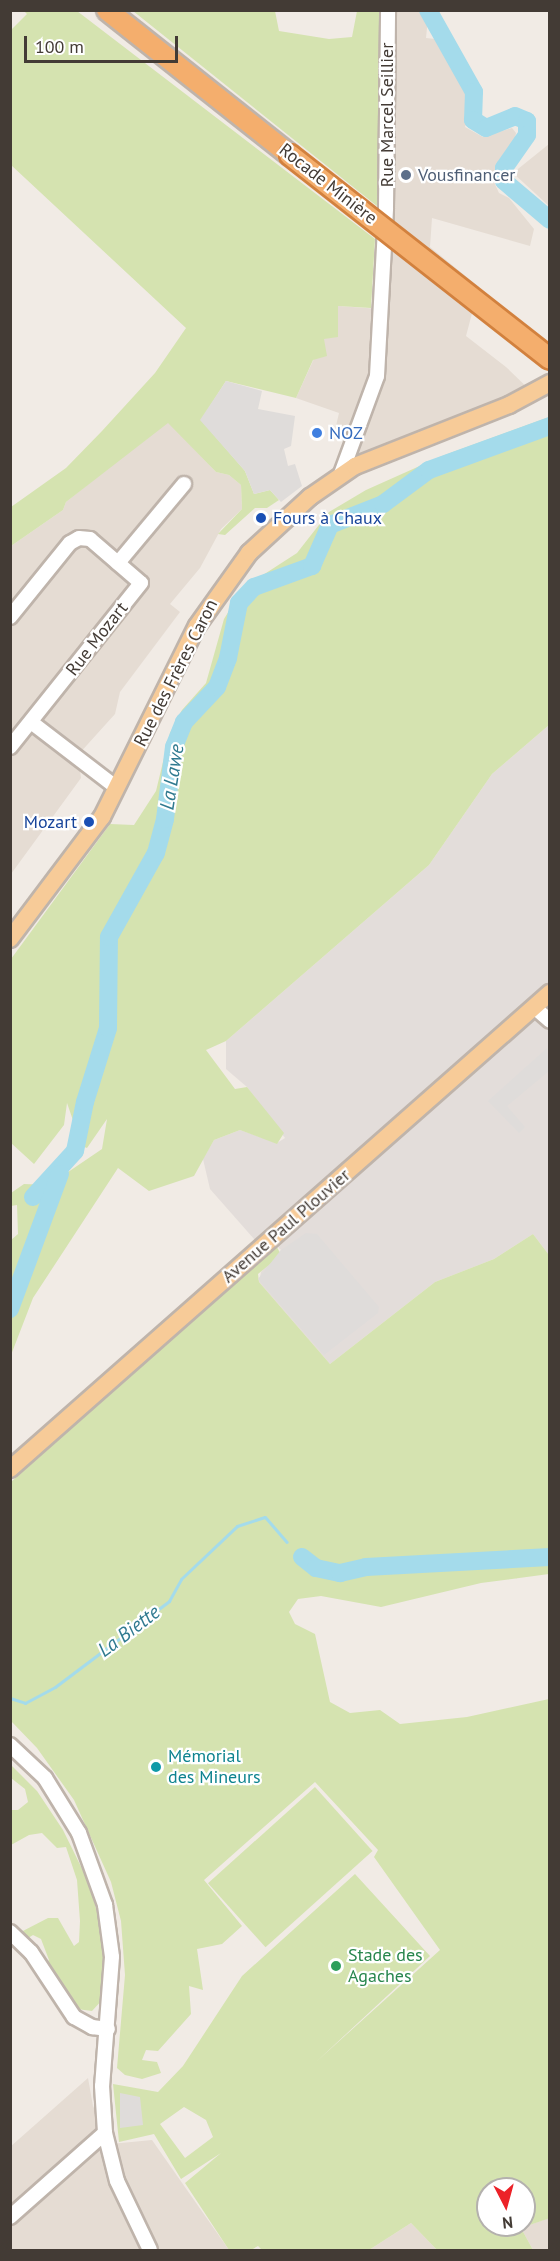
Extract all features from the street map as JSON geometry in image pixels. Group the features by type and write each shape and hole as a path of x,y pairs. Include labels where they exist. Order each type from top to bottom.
{"highway":[{"name":"Rocade Minière","path":"106,10 549,359"}],"main road":[{"name":"Rue des Frères Caron","path":"10,939 81,849 117,788 179,659 214,597 271,531 341,474 369,460 509,405 549,383"},
{"name":"Avenue Paul Plouvier","path":"14,1463 549,993"}],"street":[{"name":"Rue Marcel Seillier","path":"341,474 358,433 377,376 386,208 388,10"},
{"path":"358,433 369,460"},
{"path":"118,563 184,484"},
{"name":"Rue Mozart","path":"10,617 70,543 79,538 90,539 141,583 10,747"},
{"path":"31,722 117,788"},
{"path":"534,1007 549,1021"},
{"path":"10,1745 39,1771 63,1805 79,1833 97,1880 112,1948 108,2029 102,2086 105,2133 117,2181 150,2250"},
{"path":"10,1932 31,1952 74,2017 92,2027 108,2029"},
{"path":"10,2217 105,2133"}],"shaded area":[{"path":"388,11 423,11 428,18 426,38 435,39 463,79 469,115 465,127 483,137 512,128 516,133 513,149 493,180 499,193 509,198 534,229 530,246 432,218 430,247 479,287 466,336 506,367 533,393 355,466 358,433 349,435 335,430 339,413 296,398 338,306 380,309"},
{"path":"550,144 549,206 513,173"},
{"path":"226,381 262,391 258,409 295,416 291,446 284,449 288,466 295,464 302,486 281,502 270,490 254,494 245,471 200,420"},
{"path":"167,421 216,472 229,475 241,485 242,509 221,529 200,568 170,604 180,612 120,692 115,714 78,755 81,778 11,874 11,546 63,510 66,502"},
{"path":"549,725 549,1255 533,1234 494,1259 435,1282 330,1364 259,1282 261,1272 281,1250 276,1245 262,1248 210,1189 203,1159 214,1140 240,1130 277,1143 285,1138 247,1087 226,1069 226,1041 429,865 492,774"},
{"path":"547,1048 549,1071 507,1106 525,1127 519,1133 488,1101"},
{"path":"306,1233 317,1234 379,1307 378,1313 324,1355 258,1279 281,1250"},
{"path":"88,2078 93,2106 111,2144 152,2140 229,2250 11,2250 10,2147"},
{"path":"120,2093 140,2097 143,2125 120,2128"},
{"path":"549,2218 549,2250 533,2250 526,2237 536,2237 536,2223"},
{"path":"411,2223 437,2250 369,2250"}],"green space":[{"path":"24,11 77,11 375,239 371,308 338,306 338,337 324,339 327,356 313,360 296,398 226,381 201,420 245,471 254,494 270,490 279,500 267,508 255,508 225,535 218,534 242,509 241,485 229,475 216,472 168,423 66,502 63,510 11,546 11,507 66,468 155,373 186,328 11,165 11,30 27,14"},
{"path":"133,11 275,11 279,31 329,39 352,37 357,11 388,11 382,210"},
{"path":"549,417 549,725 492,774 429,865 226,1041 206,1050 235,1089 247,1087 284,1133 277,1144 240,1130 214,1140 194,1176 149,1191 118,1168 33,1298 11,1355 11,1240 18,1234 17,1205 11,1206 11,1193 24,1184 49,1185 102,1149 107,1119 87,1148 70,1142 76,1129 67,1103 64,1125 34,1164 11,1143 11,959 110,824 134,825 156,791 170,733 182,710 206,683 224,619 243,588 297,553 329,512 366,490 442,456"},
{"path":"533,1234 549,1255 549,1574 481,1583 381,1607 321,1596 298,1599 289,1612 295,1624 315,1634 330,1702 350,1713 380,1710 400,1724 467,1717 549,1699 550,2218 536,2223 536,2177 476,2177 476,2237 526,2237 533,2250 437,2250 411,2223 369,2250 262,2250 258,2246 251,2250 229,2250 185,2183 221,2153 181,2179 154,2134 119,2142 113,2084 158,2092 183,2066 242,1976 355,1874 430,1956 316,2062 440,1950 374,1857 378,1850 315,1782 204,1880 242,1926 222,1944 197,1949 203,1990 189,1986 191,2014 158,2051 146,2050 142,2060 157,2062 161,2073 142,2079 125,2075 117,2068 125,1975 121,1921 111,1882 74,1800 37,1748 11,1721 11,1482 276,1245 281,1255 258,1274 259,1282 330,1364 435,1282 494,1259","holes":["184,2107 206,2120 213,2137 185,2158 160,2124"]},
{"path":"10,1764 37,1791 63,1830 91,1887 100,1925 104,1967 103,1999 92,2011 77,2009 44,1965 49,1960 41,1939 33,1935 25,1940 19,1933 48,1918 58,1918 74,1946 79,1942 80,1921 77,1880 66,1847 57,1848 42,1833 29,1835 11,1845 11,1810 18,1810 28,1802 25,1789 11,1778"},
{"path":"315,1787 373,1851 266,1947 208,1883"}],"waterway":[{"name":"La Lawe","path":"428,10 474,92 473,120 486,128 515,116 527,121 527,135 504,168 504,181 550,220"},
{"name":"La Lawe","path":"33,1197 75,1151 85,1102 108,1028 109,937 156,853 165,819 174,747 184,722 217,687 228,658 239,603 254,587 312,566 330,525 383,504 429,470 550,426"},
{"path":"10,1309 60,1174"},
{"name":"La Biette","path":"10,1698 25,1703 55,1687 169,1601 181,1579 237,1526 265,1517 287,1542"},
{"name":"La Biette","path":"302,1557 316,1568 340,1573 366,1567 550,1557"}],"place":[{"name":"Vousfinancer","path":"406,175"},
{"name":"NOZ","path":"317,433"},
{"name":"Fours à Chaux","path":"261,518"},
{"name":"Mozart","path":"89,822"},
{"name":"Mémorial des Mineurs","path":"156,1767"},
{"name":"Stade des Agaches","path":"336,1966"}]}
